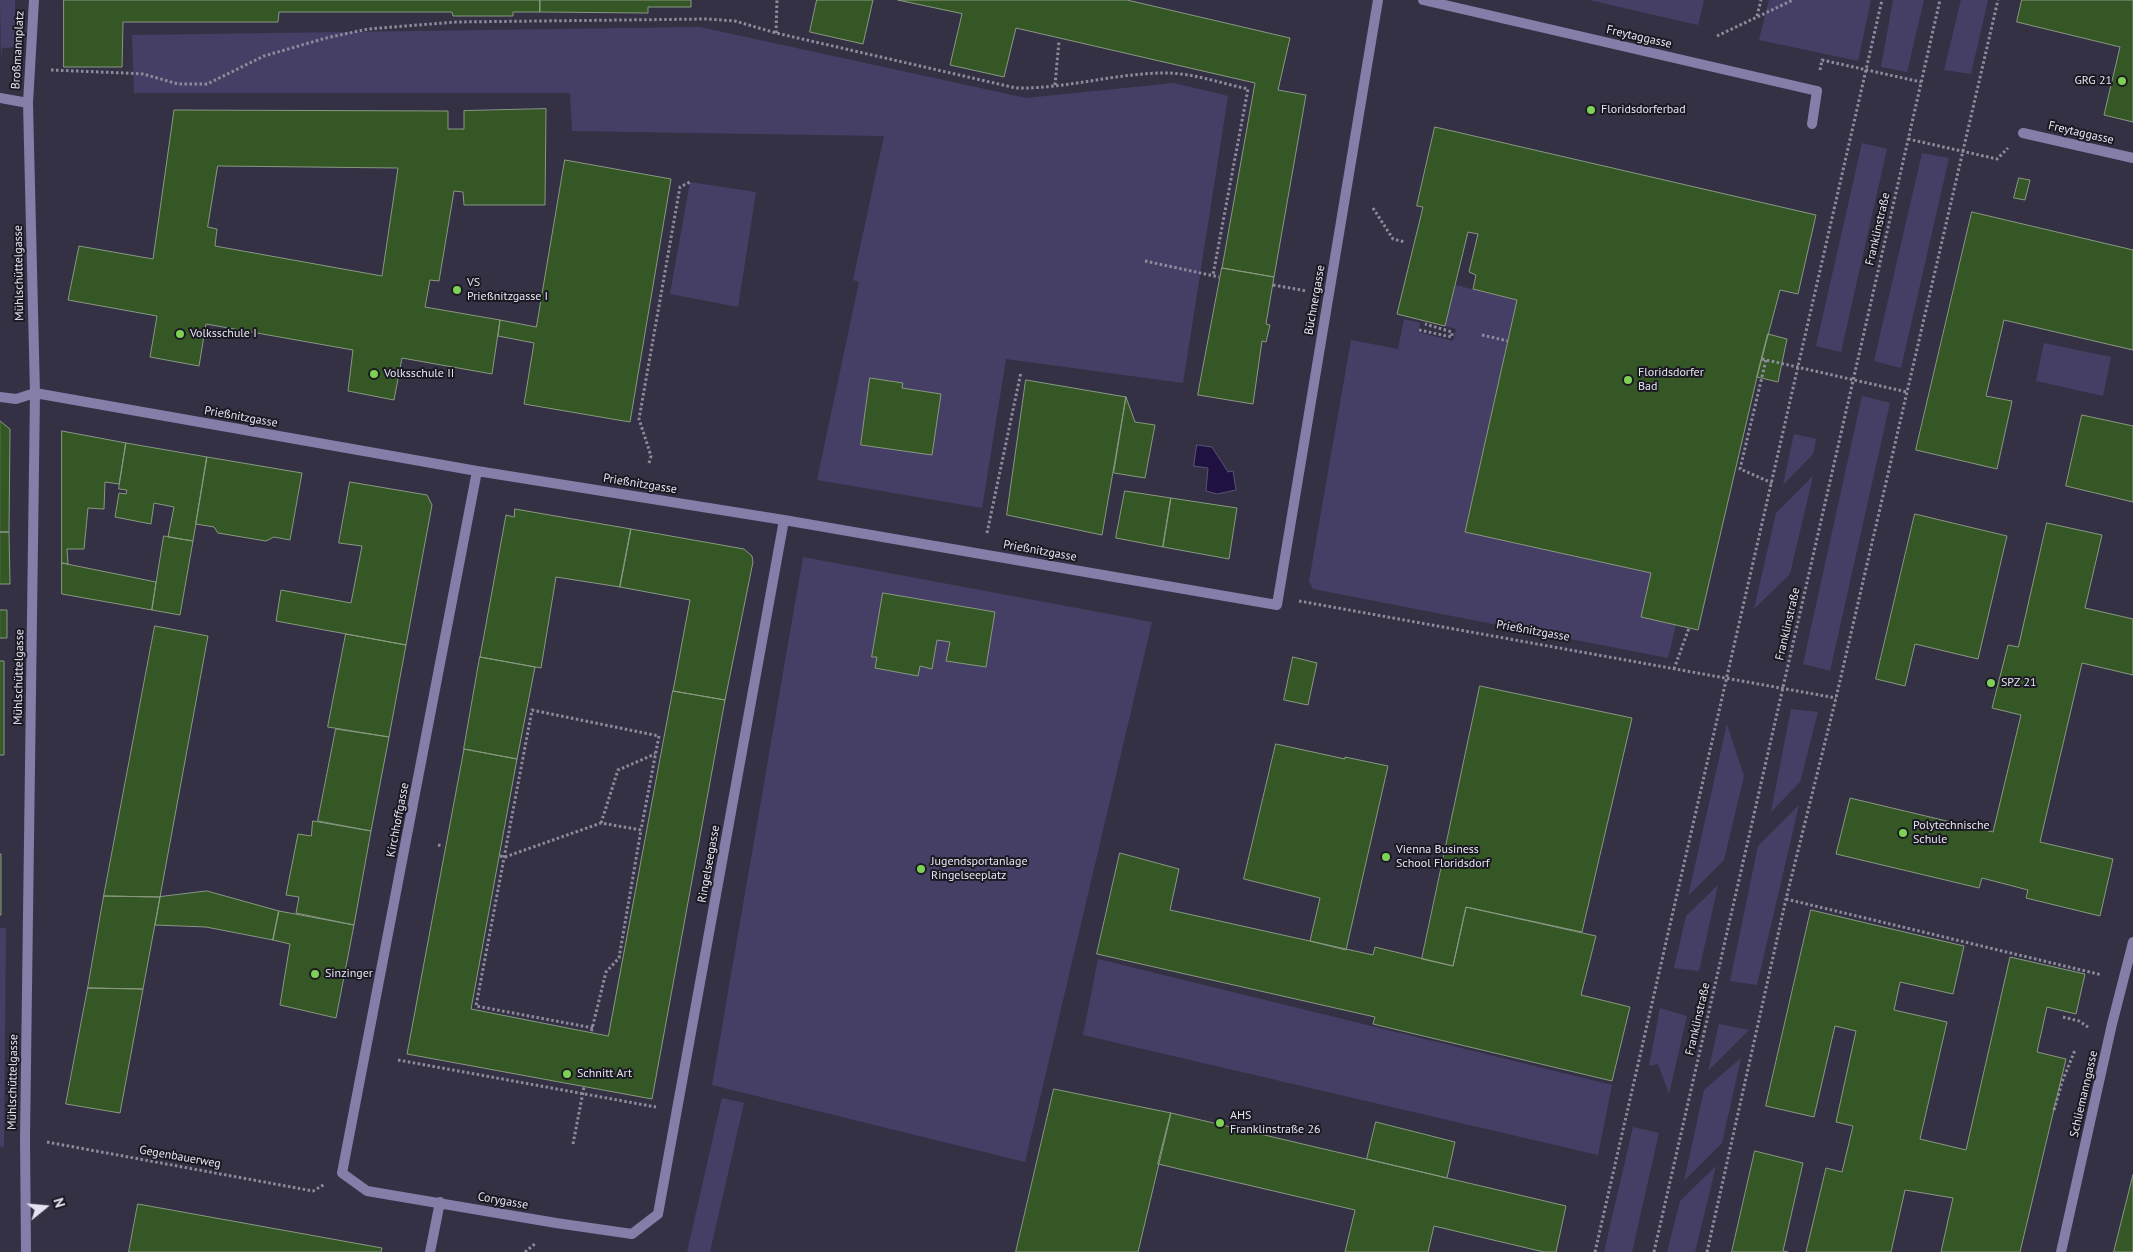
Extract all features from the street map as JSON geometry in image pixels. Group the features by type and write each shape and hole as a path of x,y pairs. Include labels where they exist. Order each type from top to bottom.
{"street":[{"name":"Broßmannplatz","path":"0,98 28,103 34,0"},
{"name":"Büchnergasse","path":"1278,601 1378,0"},
{"name":"Freytaggasse","path":"1422,0 1817,91"},
{"path":"1812,124 1817,91"},
{"name":"Mühlschüttelgasse","path":"26,1252 25,1138 36,394 28,103"},
{"name":"Freytaggasse","path":"2023,133 2133,158"},
{"name":"Prießnitzgasse","path":"0,397 16,399 36,394 477,471 1278,601"},
{"name":"Kirchhoffgasse","path":"342,1173 477,471"},
{"name":"Ringelseegasse","path":"658,1214 784,520"},
{"name":"Schliemanngasse","path":"2061,1252 2112,1024 2133,942"},
{"name":"Corygasse","path":"342,1173 367,1191 632,1234 658,1214"},
{"path":"430,1252 440,1202"}],"path":[{"path":"776,32 777,0"},
{"path":"1756,17 1760,0"},
{"path":"1717,36 1793,0"},
{"path":"1595,1252 1882,0"},
{"name":"Franklinstraße","path":"1654,1252 1940,0"},
{"path":"1707,1252 1786,899 1836,698 1998,0"},
{"path":"31,67 58,72 143,74 178,84 194,85 207,84 264,56 294,46 368,29 406,24 707,18 735,21 1016,88 1164,73 1248,89 1213,275"},
{"path":"1054,85 1059,41"},
{"path":"1817,91 1822,60 1921,82"},
{"path":"1908,139 1997,159 2023,133"},
{"path":"649,463 651,456 639,419 680,187 690,182"},
{"path":"1373,208 1394,239 1405,242"},
{"path":"1145,261 1219,277"},
{"path":"1273,285 1329,295"},
{"path":"1419,330 1452,337 1452,332 1425,324"},
{"path":"1482,335 1508,341"},
{"path":"1772,483 1740,469 1764,359 1907,392"},
{"path":"983,554 1021,372"},
{"name":"Prießnitzgasse","path":"1278,601 1836,698"},
{"path":"1674,669 1688,628"},
{"path":"591,1033 593,1028 606,972 618,958 659,736 532,710 476,1006 593,1028"},
{"path":"602,823 618,770 655,754"},
{"path":"500,856 505,857 602,823 641,830"},
{"path":"438,845 444,846"},
{"path":"1786,899 2124,980"},
{"path":"2063,1017 2079,1021 2091,1030"},
{"path":"2054,1110 2062,1082 2075,1050"},
{"path":"398,1060 656,1108"},
{"path":"572,1144 584,1087"},
{"name":"Gegenbauerweg","path":"25,1138 313,1190 342,1173"},
{"path":"524,1252 537,1242"}],"shaded area":[{"path":"0,0 15,0 15,47 2,48 1,61"},
{"path":"1589,0 1704,0 1698,25"},
{"path":"1769,0 1871,0 1858,61 1759,40"},
{"path":"1893,0 1924,0 1907,72 1881,67"},
{"path":"1961,0 1988,0 1971,74 1944,70"},
{"path":"700,27 1026,98 1174,83 1228,96 1183,383 1006,359 982,508 817,480 859,282 853,280 884,136 572,131 570,93 134,93 132,35"},
{"path":"1862,143 1887,149 1841,352 1816,346"},
{"path":"1922,153 1949,158 1901,368 1874,361"},
{"path":"690,182 756,192 738,307 670,294"},
{"path":"1455,285 1517,300 1465,532 1651,573 1641,616 1676,625 1668,658 1313,589 1309,581 1351,340 1398,349 1404,319 1420,323 1418,332 1453,341 1456,329 1445,326"},
{"path":"2044,343 2111,357 2103,396 2036,381"},
{"path":"1862,396 1890,403 1830,671 1803,664"},
{"path":"1794,434 1816,439 1813,454 1783,485"},
{"path":"1197,445 1212,447 1228,472 1233,471 1236,490 1217,494 1206,491 1208,468 1194,466"},
{"path":"1813,476 1790,574 1754,609 1776,513"},
{"name":"Jugendsportanlage Ringelseeplatz","path":"803,557 1152,622 1025,1162 712,1085"},
{"path":"1791,709 1818,712 1800,782 1771,812"},
{"path":"1727,724 1744,776 1724,860 1688,896"},
{"path":"1799,805 1757,985 1730,981 1758,846"},
{"path":"1718,885 1699,971 1674,968 1686,916"},
{"path":"0,928 6,928 4,1147 0,1146"},
{"path":"1098,959 1612,1085 1598,1155 1083,1035"},
{"path":"1660,1008 1687,1016 1669,1094 1658,1064 1649,1066"},
{"path":"1719,1024 1749,1030 1708,1071"},
{"path":"1741,1058 1722,1143 1684,1181 1704,1090"},
{"path":"722,1098 744,1103 710,1252 687,1252"},
{"path":"1633,1127 1659,1133 1632,1252 1604,1252"},
{"path":"1716,1166 1695,1252 1667,1252 1680,1201"}],"building":[{"path":"64,0 540,0 540,12 513,12 513,16 453,16 452,12 279,12 278,22 123,22 122,67 64,67"},
{"path":"540,0 691,0 691,7 648,7 648,13 540,12"},
{"path":"817,0 873,0 863,44 810,32"},
{"path":"898,0 1127,0 1290,38 1278,90 1306,95 1274,277 1222,268 1255,83 1016,28 1004,77 950,65 962,14"},
{"name":"GRG 21","path":"2022,0 2133,0 2133,122 2104,115 2120,47 2017,22"},
{"path":"546,109 545,205 464,205 463,192 454,191 439,281 430,280 425,307 500,320 492,374 402,358 394,400 348,391 353,350 206,324 199,366 150,357 157,316 68,300 79,246 153,259 174,110 448,111 448,129 464,129 464,111","holes":["218,166 398,168 382,276 215,246 217,229 208,227"]},
{"name":"Floridsdorfer Bad","path":"1435,127 1816,215 1798,294 1780,290 1757,377 1698,630 1641,617 1651,573 1465,532 1517,300 1473,289 1476,275 1469,272 1478,234 1468,232 1445,326 1397,314 1423,207 1417,206"},
{"path":"565,160 671,179 630,422 524,404 534,343 498,336 500,320 536,327"},
{"path":"2019,178 2030,180 2025,200 2014,198"},
{"path":"1972,212 2133,250 2133,350 2004,320 1986,396 2012,401 1997,469 1916,450"},
{"path":"1222,268 1274,277 1266,324 1270,325 1266,342 1262,341 1253,404 1198,395"},
{"path":"1768,334 1787,339 1778,382 1757,377"},
{"path":"870,378 903,383 902,388 941,394 932,455 861,445"},
{"path":"1026,380 1126,397 1102,535 1007,515"},
{"path":"1126,397 1135,422 1155,425 1145,478 1114,473"},
{"path":"2082,415 2133,426 2133,502 2066,486"},
{"path":"0,421 10,429 9,532 0,532"},
{"path":"62,431 126,443 119,484 105,482 104,509 88,508 84,549 67,549 68,564 62,563"},
{"path":"126,443 207,457 193,541 168,537 174,507 154,503 151,524 115,517 119,493 126,494 127,490 119,489"},
{"path":"207,457 302,473 290,540 274,537 266,541 218,533 214,527 196,524"},
{"path":"350,482 427,495 432,505 406,645 276,621 281,590 351,603 362,546 339,543"},
{"path":"1125,491 1171,498 1163,547 1116,538"},
{"path":"1171,498 1237,508 1229,559 1163,547"},
{"path":"515,509 631,529 620,587 556,577 541,668 480,657 506,515 514,517"},
{"path":"1915,514 2007,536 1978,659 1915,644 1905,686 1876,679"},
{"path":"2047,523 2102,535 2085,608 2133,619 2133,675 2082,663 2040,842 2113,859 2100,916 2026,898 2028,890 1982,878 1979,888 1836,854 1850,798 1993,832 2021,715 1992,708 2008,645 2018,647"},
{"path":"631,529 744,549 752,556 753,562 725,700 673,691 690,600 620,587"},
{"path":"0,532 9,532 10,584 0,584"},
{"path":"164,536 193,541 180,615 152,610"},
{"path":"62,563 156,582 152,610 62,594"},
{"path":"883,593 995,612 986,667 946,661 950,642 937,640 932,669 920,666 918,676 875,668 877,657 872,657"},
{"path":"0,610 7,610 7,638 0,638"},
{"path":"155,626 208,636 160,897 104,896"},
{"path":"346,634 406,645 389,737 328,727"},
{"path":"480,657 535,667 517,759 464,749"},
{"path":"1293,657 1317,663 1308,705 1284,700"},
{"path":"0,661 4,661 4,755 0,755"},
{"path":"1480,686 1632,718 1582,932 1466,907 1453,966 1422,959"},
{"path":"673,691 725,700 652,1099 407,1054 464,749 517,759 471,1009 608,1036"},
{"path":"336,729 389,737 371,831 318,821"},
{"path":"1276,744 1388,766 1346,950 1310,941 1320,898 1244,879"},
{"path":"313,821 371,831 354,925 296,913 299,897 286,895 298,834 311,836"},
{"path":"1120,853 1179,869 1170,910 1373,955 1375,947 1453,966 1466,907 1596,936 1581,995 1630,1007 1612,1081 1373,1024 1375,1017 1097,954"},
{"path":"1,854 1,915 0,915"},
{"path":"207,891 279,911 273,940 206,927 155,925 160,897"},
{"path":"104,896 160,897 143,989 88,988"},
{"path":"1811,910 1964,946 1953,994 1900,982 1894,1010 1947,1022 1920,1139 1966,1150 2010,957 2085,974 2076,1014 2047,1007 2037,1052 2066,1059 2020,1252 1941,1252 1953,1198 1905,1190 1891,1252 1806,1252 1826,1168 1842,1172 1853,1126 1836,1122 1856,1031 1835,1026 1814,1117 1766,1106"},
{"name":"Sinzinger","path":"279,911 354,925 336,1018 280,1005 290,944 273,940"},
{"path":"88,988 143,989 120,1113 66,1104"},
{"path":"1054,1089 1171,1113 1138,1252 1016,1252"},
{"path":"1171,1113 1566,1206 1556,1252 1544,1252 1434,1226 1428,1252 1345,1252 1355,1210 1158,1164"},
{"path":"1376,1122 1455,1142 1447,1178 1367,1159"},
{"path":"1755,1151 1803,1163 1783,1251 1788,1252 1732,1252"},
{"path":"2133,1175 2133,1252 2114,1252"},
{"path":"138,1204 382,1248 381,1252 129,1252"}],"place":[{"name":"GRG 21","path":"2122,81"},
{"name":"Floridsdorferbad","path":"1591,110"},
{"name":"VS Prießnitzgasse I","path":"457,290"},
{"name":"Volksschule I","path":"180,334"},
{"name":"Volksschule II","path":"374,374"},
{"name":"Floridsdorfer Bad","path":"1628,380"},
{"name":"SPZ 21","path":"1991,683"},
{"name":"Polytechnische Schule","path":"1903,833"},
{"name":"Vienna Business School Floridsdorf","path":"1386,857"},
{"name":"Jugendsportanlage Ringelseeplatz","path":"921,869"},
{"name":"Sinzinger","path":"315,974"},
{"name":"Schnitt Art","path":"567,1074"},
{"name":"AHS Franklinstraße 26","path":"1220,1123"}]}
